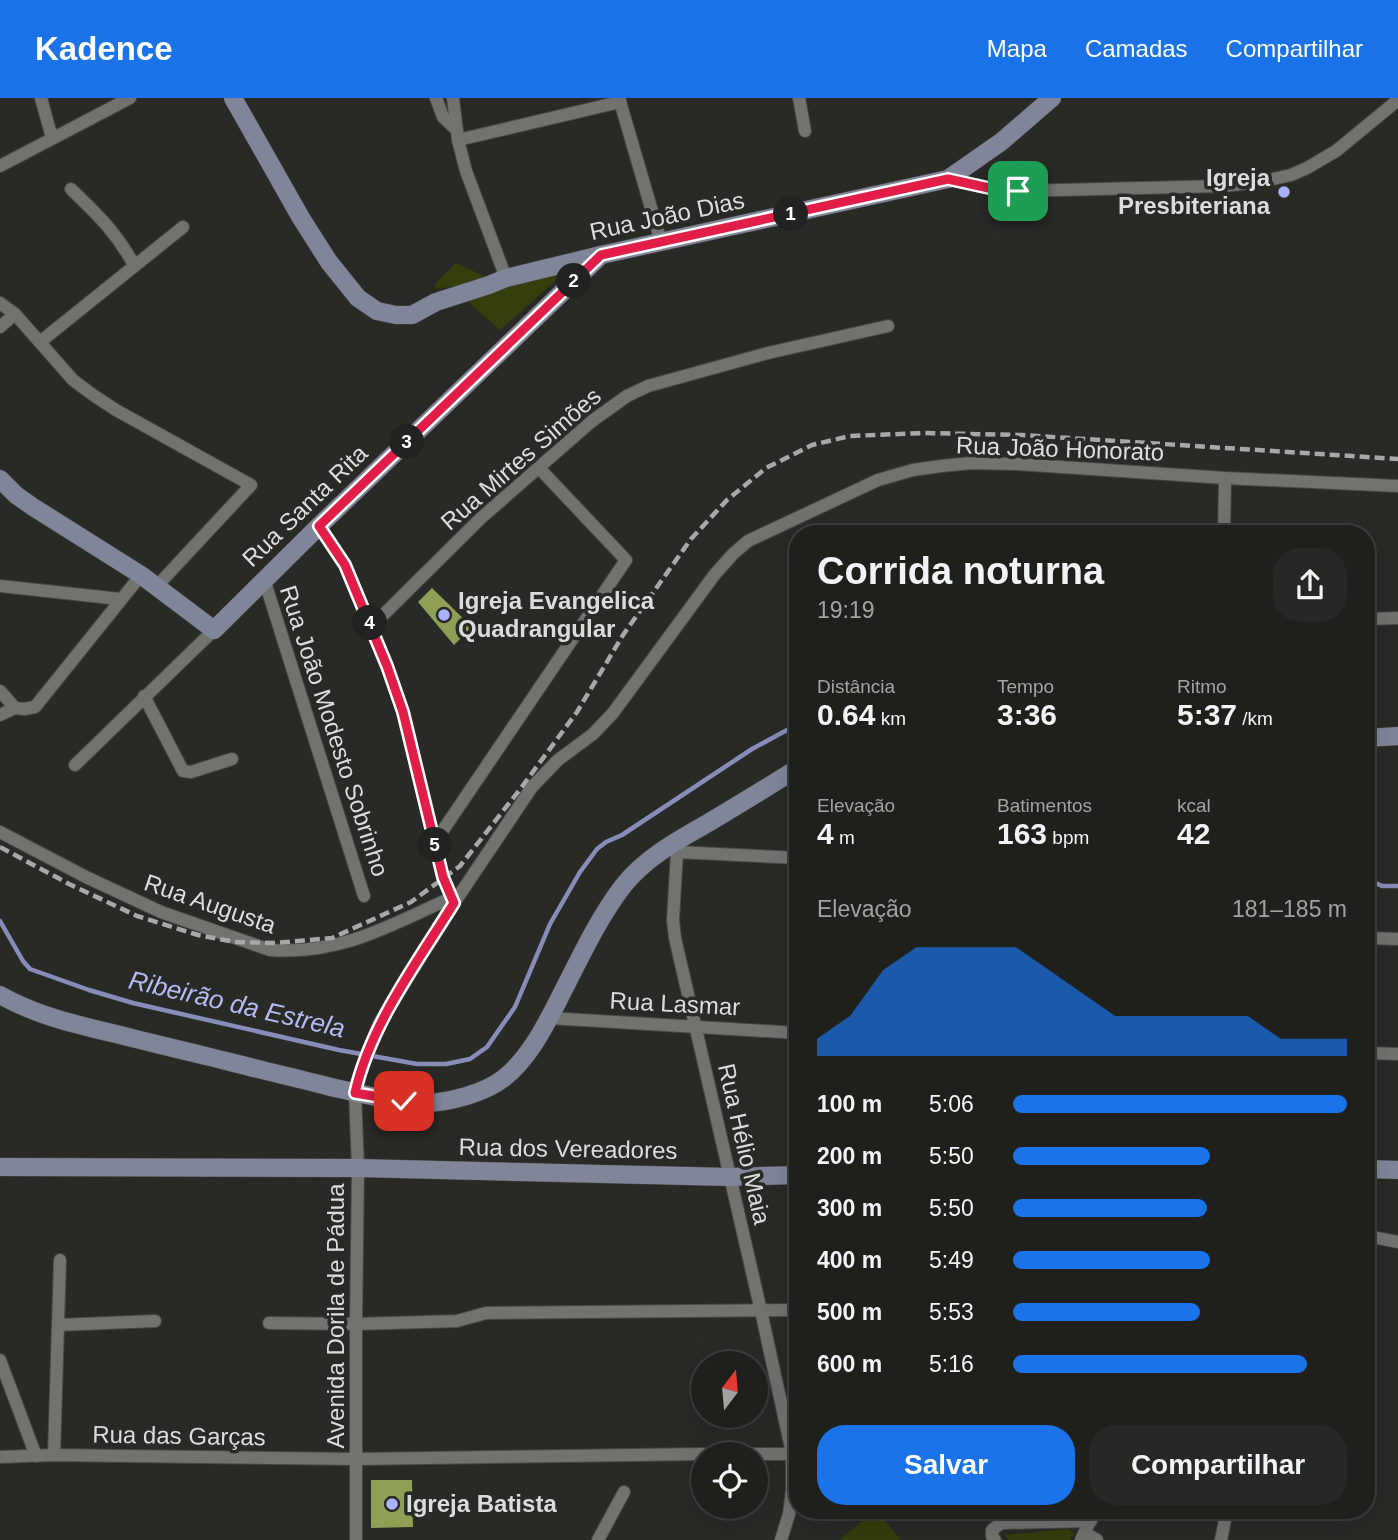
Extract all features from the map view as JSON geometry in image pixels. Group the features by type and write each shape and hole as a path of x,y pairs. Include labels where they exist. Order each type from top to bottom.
{"street":[{"path":"41,98 52,138"},
{"path":"0,166 130,98"},
{"name":"Rua João Dias","path":"233,98 329,262 358,298 377,311 396,315 412,315 436,302 506,278 948,179 998,190 1018,191 1223,186 1259,182 1307,169 1336,150 1398,100"},
{"path":"436,98 443,117 458,135"},
{"path":"453,98 467,171 506,278"},
{"path":"799,98 806,131"},
{"path":"948,179 1001,142 1052,98"},
{"path":"458,135 620,100 662,242"},
{"path":"71,189 103,219 134,265"},
{"path":"40,342 183,227"},
{"name":"Rua Santa Rita","path":"75,765 601,255"},
{"path":"0,303 15,314 73,380 93,395 251,485 157,586"},
{"path":"0,327 15,314"},
{"name":"Rua Mirtes Simões","path":"372,626 481,518 626,396 648,386 768,353 888,326"},
{"name":"Rua João Honorato","path":"356,1087 379,1024 454,903 532,787 558,760 593,734 621,704 715,574 748,541 878,480 913,470 971,463 1398,486"},
{"path":"435,842 626,560 539,468"},
{"path":"1224,525 1225,478"},
{"path":"0,479 33,507 141,575 214,630"},
{"path":"319,526 345,565 372,626 403,712 443,877 454,903"},
{"path":"0,715 15,708 35,707 141,575"},
{"name":"Rua João Modesto Sobrinho","path":"264,579 364,896"},
{"path":"0,586 120,599"},
{"path":"1375,619 1398,618"},
{"path":"0,691 15,708"},
{"path":"144,696 183,771 191,772 232,759"},
{"path":"1375,737 1398,736"},
{"path":"0,995 40,1014 91,1028 356,1087 404,1101 440,1102 472,1094 503,1079 522,1060 549,1018 612,902 639,868 676,848 789,774"},
{"name":"Rua Augusta","path":"0,832 161,912 270,950 330,947 347,943 444,901 454,903"},
{"path":"676,848 789,857"},
{"name":"Rua Hélio Maia","path":"676,848 673,910 675,938 789,1428"},
{"path":"1375,938 1398,939"},
{"name":"Rua Lasmar","path":"549,1018 789,1032"},
{"path":"1375,1053 1398,1054"},
{"name":"Avenida Dorila de Pádua","path":"356,1087 356,1540"},
{"name":"Rua dos Vereadores","path":"0,1167 358,1168 730,1177 789,1175"},
{"path":"1375,1170 1398,1170"},
{"path":"1375,1238 1398,1242"},
{"path":"54,1455 60,1260"},
{"path":"269,1323 457,1321 486,1313 789,1310"},
{"path":"58,1325 155,1321"},
{"path":"0,1360 36,1456"},
{"path":"768,1453 789,1453"},
{"name":"Rua das Garças","path":"0,1457 54,1455 357,1460 691,1454"},
{"path":"598,1540 624,1492"},
{"name":"Rua Hélio Maia","path":"781,1540 789,1514"},
{"path":"995,1540 992,1530 1001,1523 1047,1519"},
{"path":"1091,1519 1083,1536 1097,1540"},
{"path":"1221,1540 1225,1519"}],"green space":[{"path":"1020,159 1024,180 985,177"},
{"path":"456,263 486,277 486,281 436,289 435,284"},
{"path":"555,270 562,275 500,330 468,302 487,292"},
{"path":"865,1519 884,1519 901,1540 839,1540"},
{"path":"1069,1529 1074,1534 1070,1540 1009,1540 1005,1535"}],"building":[{"name":"Igreja Evangelica Quadrangular","path":"432,588 472,627 454,645 418,602"},
{"name":"Igreja Batista","path":"371,1480 412,1480 413,1527 371,1528"}],"waterway":[{"name":"Ribeirão da Estrela","path":"0,921 30,969 133,1003 339,1050 417,1064 446,1064 470,1059 487,1047 515,1007 550,924 580,872 597,849 752,749 789,729"},
{"name":"Ribeirão da Estrela","path":"1375,883 1382,886 1398,886"}],"railway":[{"path":"0,847 137,916 198,935 235,942 275,943 332,938 411,902 460,866 577,712 623,635 691,539 727,500 766,468 812,445 850,436 924,433 1022,435 1398,459"}],"place":[{"name":"Igreja Presbiteriana","path":"1284,192"},
{"name":"Igreja Evangelica Quadrangular","path":"444,615"},
{"name":"Igreja Batista","path":"392,1504"}],"route":[{"path":"404,1101 355,1093 357,1082 379,1024 454,903 443,877 403,712 387,666 345,565 319,526 601,255 948,179 998,190 1018,191"}]}
